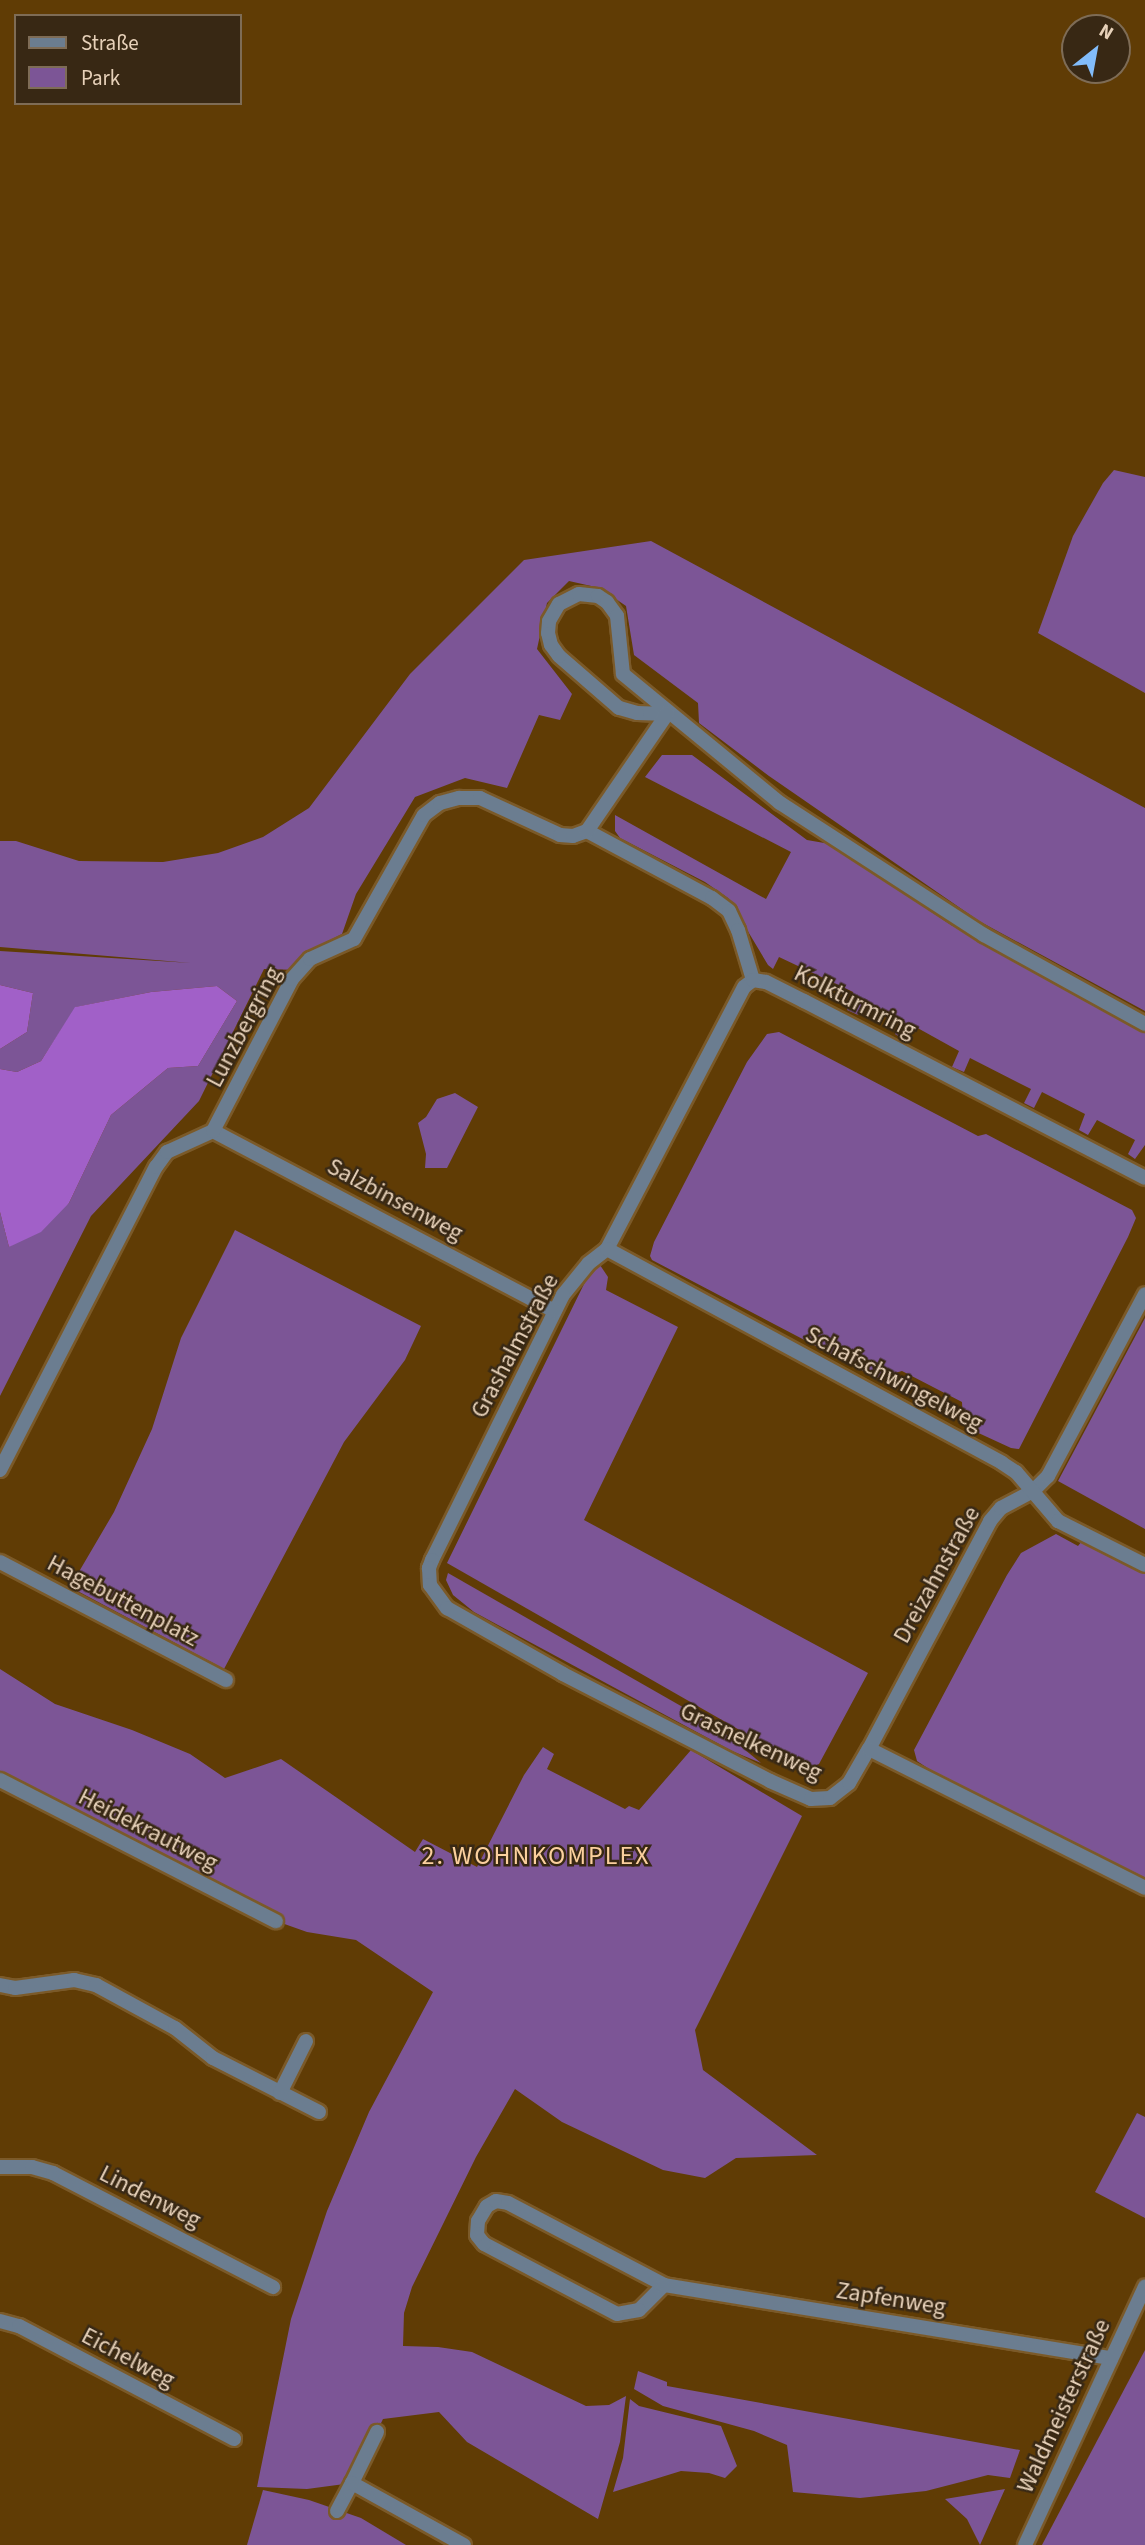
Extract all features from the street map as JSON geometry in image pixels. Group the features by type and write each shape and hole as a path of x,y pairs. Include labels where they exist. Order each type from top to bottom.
{"street":[{"path":"667,713 637,713 619,708 559,656 551,645 548,633 549,621 559,604 579,594 598,596 607,602 617,616 623,674 667,713 780,803 984,935 1145,1024"},
{"path":"587,831 667,713"},
{"name":"Lunzbergring","path":"213,1131 292,979 310,959 354,939 424,815 440,803 458,798 480,798 560,835 573,836 587,831"},
{"name":"Kolkturmring","path":"587,831 712,898 729,911 754,981 766,982 804,1001 1145,1178"},
{"name":"Grashalmstraße","path":"432,1560 554,1311 575,1279 607,1249 744,988 754,981"},
{"path":"0,1470 156,1167 167,1153 213,1131"},
{"name":"Salzbinsenweg","path":"213,1131 554,1311"},
{"name":"Schafschwingelweg","path":"607,1249 1002,1463 1016,1472 1059,1521 1145,1565"},
{"name":"Dreizahnstraße","path":"869,1749 990,1521 1001,1508 1033,1491 1048,1476 1145,1294"},
{"name":"Grasnelkenweg","path":"432,1560 429,1568 430,1585 440,1602 457,1616 791,1791 816,1801 837,1795 849,1783 869,1749"},
{"name":"Hagebuttenplatz","path":"0,1562 226,1680"},
{"path":"869,1749 1145,1888"},
{"name":"Heidekrautweg","path":"0,1780 276,1921"},
{"path":"0,1985 15,1988 75,1980 96,1985 174,2028 213,2058 319,2112"},
{"path":"280,2093 306,2041"},
{"name":"Lindenweg","path":"0,2167 32,2167 53,2173 273,2287"},
{"name":"Zapfenweg","path":"664,2285 639,2310 617,2314 484,2244 477,2235 478,2221 487,2206 496,2201 508,2203 664,2285 1111,2358"},
{"name":"Waldmeisterstraße","path":"1025,2545 1145,2286"},
{"name":"Eichelweg","path":"0,2321 19,2326 234,2439"},
{"path":"337,2511 377,2432"},
{"path":"352,2483 464,2545"}],"green space":[{"path":"1114,470 1145,477 1145,693 1038,633 1073,536 1103,483"},
{"path":"651,541 1145,808 1145,1011 979,921 769,776 699,723 698,703 634,655 626,606 600,588 569,581 547,603 537,649 572,694 560,720 539,715 507,788 465,778 415,797 356,894 342,934 307,952 299,970 264,969 199,1101 91,1216 0,1396 0,1212 9,1247 69,1203 111,1115 168,1068 198,1066 237,1001 217,986 151,992 76,1007 41,1061 17,1072 0,1069 0,1049 27,1032 33,993 0,985 0,951 191,963 0,947 0,841 16,841 79,861 163,862 218,853 263,837 309,808 410,674 524,560"},
{"path":"662,755 692,755 807,840 830,844 951,925 1145,1031 1145,1145 1135,1159 1128,1154 1135,1140 1097,1120 1088,1135 1079,1130 1085,1114 1042,1092 1034,1108 1024,1103 1031,1089 970,1058 964,1072 952,1067 959,1051 914,1026 906,1041 895,1034 901,1019 865,1001 858,1015 847,1010 853,992 779,957 773,969 768,965 728,898 705,882 620,838 615,831 615,815 766,899 791,852 645,777"},
{"path":"779,1032 978,1136 986,1134 1132,1210 1136,1218 1128,1237 1019,1449 972,1430 963,1423 962,1402 902,1371 877,1378 652,1260 650,1256 654,1242 747,1062 767,1034"},
{"path":"455,1093 478,1107 447,1168 425,1168 426,1154 418,1123 426,1117 437,1099"},
{"path":"235,1230 421,1326 405,1360 344,1442 224,1669 70,1587 114,1512 152,1429 181,1338"},
{"path":"600,1265 608,1277 606,1290 678,1327 584,1520 868,1673 819,1764 808,1769 447,1563 586,1280"},
{"path":"1145,1318 1145,1529 1058,1481"},
{"path":"1056,1534 1078,1546 1082,1541 1145,1574 1145,1881 935,1773 917,1761 914,1750 1021,1553"},
{"path":"448,1573 716,1726 761,1763 732,1751 474,1612 453,1595 446,1580"},
{"path":"0,1669 55,1704 132,1730 190,1754 225,1778 281,1759 415,1852 423,1839 477,1867 524,1775 543,1747 554,1754 547,1769 625,1809 629,1806 639,1810 691,1750 802,1816 695,2030 703,2070 817,2155 736,2158 705,2178 663,2170 562,2122 515,2089 476,2157 412,2287 404,2313 403,2346 472,2352 586,2406 609,2405 626,2396 620,2442 598,2519 467,2442 439,2412 383,2419 352,2483 307,2489 257,2487 291,2319 327,2211 369,2112 433,1992 356,1940 307,1932 276,1921 0,1780"},
{"path":"1137,2113 1145,2117 1145,2218 1095,2192"},
{"path":"1145,2350 1145,2545 1042,2545"},
{"path":"638,2371 667,2382 667,2386 1020,2450 1010,2478 988,2475 926,2491 860,2498 793,2492 787,2445 754,2431 663,2406 634,2389"},
{"path":"630,2399 639,2406 721,2426 737,2466 725,2478 709,2473 681,2471 613,2492 623,2458"},
{"path":"1005,2489 980,2545 967,2519 945,2499"},
{"path":"263,2490 309,2500 361,2518 406,2545 247,2545"}],"shaded area":[{"path":"0,985 33,993 27,1032 0,1049"},
{"path":"217,986 237,1001 198,1066 168,1068 111,1115 69,1203 41,1232 9,1247 0,1212 0,1069 17,1072 41,1061 75,1007 151,992"}],"district":[{"name":"2. WOHNKOMPLEX","path":"536,1856"}]}
